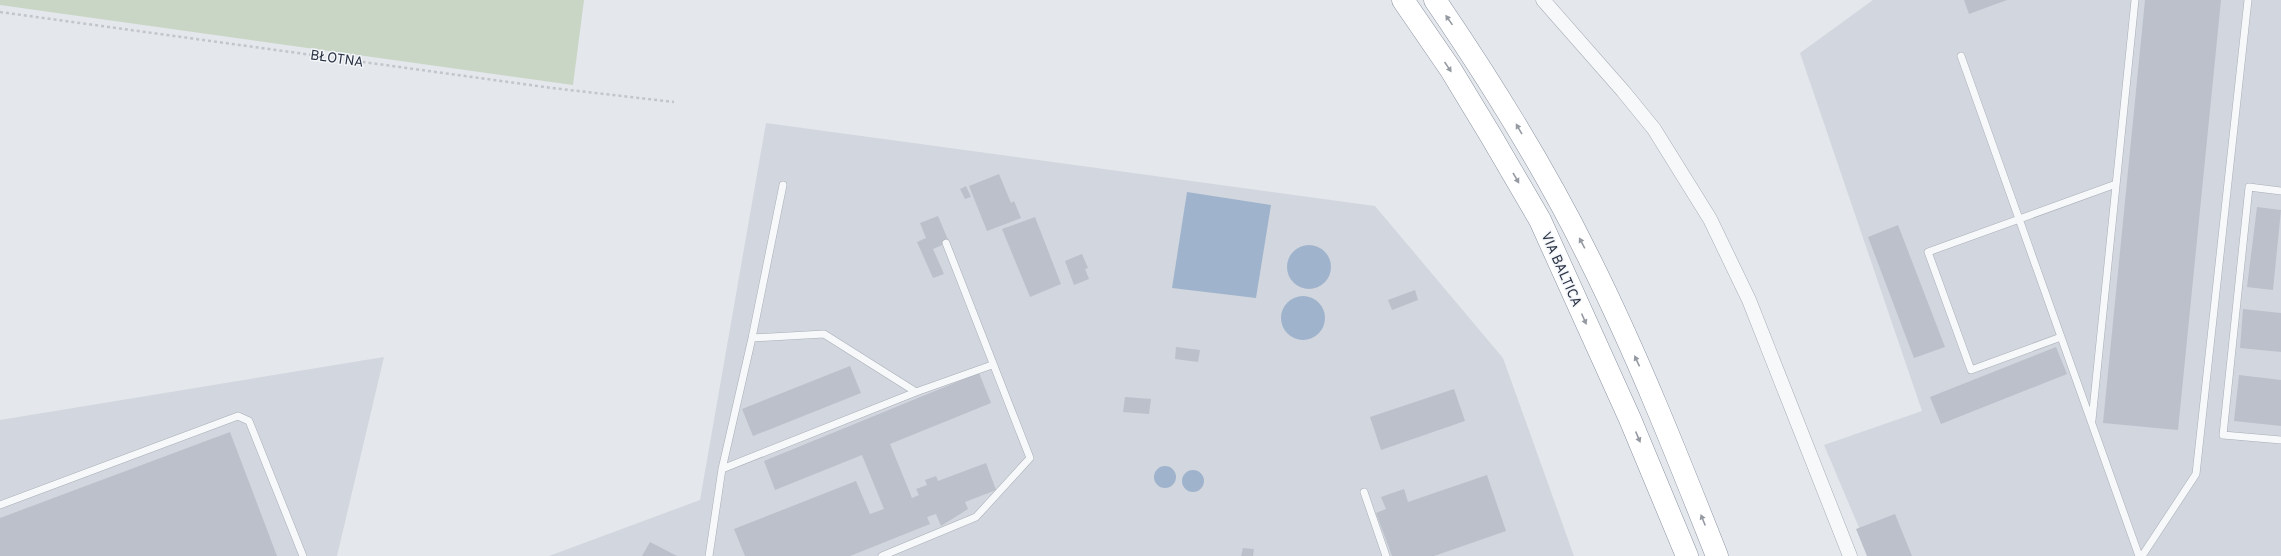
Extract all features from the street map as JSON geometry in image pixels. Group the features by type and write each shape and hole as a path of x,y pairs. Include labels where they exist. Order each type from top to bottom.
{"highway":[{"name":"VIA BALTICA","path":"1402,0 1483,122 1540,220 1630,419 1687,556"},
{"name":"VIA BALTICA","path":"1435,0 1517,126 1588,255 1653,396 1717,556"}],"street":[{"path":"1543,0 1623,91 1654,129 1710,219 1749,300 1850,556"}],"lane":[{"path":"2091,422 2135,0"},
{"path":"2142,556 2196,474 2248,0"},
{"path":"1961,56 2139,556"},
{"path":"2061,337 1971,370 1928,252 2116,184"},
{"path":"709,556 722,469 752,338 783,185"},
{"path":"2281,190 2249,187 2223,435 2281,440"},
{"path":"882,556 976,517 1030,458 992,365 946,243"},
{"path":"752,338 824,334 916,392"},
{"path":"722,469 916,392 992,365"},
{"path":"0,505 238,416 249,421 303,556"},
{"path":"1364,492 1386,556"}],"path":[{"name":"BŁOTNA","path":"0,12 536,86 674,102"}],"shaded area":[{"path":"1873,0 2281,0 2281,556 1871,556 1824,445 1922,411 1800,53"},
{"path":"766,123 1375,206 1503,358 1574,556 549,556 700,500"},
{"path":"384,357 337,556 0,556 0,420"}],"green space":[{"path":"0,0 584,0 573,85 0,5"}],"water":[{"path":"1187,192 1271,205 1256,298 1172,288"},
{"path":"1305,245 1313,245 1325,251 1331,263 1331,271 1325,283 1313,289 1305,289 1293,283 1287,271 1287,263 1293,251"},
{"path":"1303,296 1315,300 1321,306 1325,318 1321,330 1315,336 1303,340 1291,336 1285,330 1281,318 1285,306 1291,300"},
{"path":"1161,466 1169,466 1176,473 1176,481 1169,488 1161,488 1154,481 1154,473"},
{"path":"1193,470 1201,473 1204,481 1201,489 1193,492 1185,489 1182,481 1185,473"}],"building":[{"path":"1964,0 2007,0 1969,14"},
{"path":"2145,0 2221,0 2178,430 2103,423"},
{"path":"999,174 1011,203 1014,201 1021,218 987,231 969,186"},
{"path":"966,186 971,197 965,199 960,189"},
{"path":"2257,207 2281,210 2273,290 2247,287"},
{"path":"938,216 949,242 933,249 944,274 933,278 917,242 926,238 920,223"},
{"path":"1035,217 1061,284 1030,297 1002,229"},
{"path":"1898,225 1945,347 1914,358 1868,237"},
{"path":"1082,254 1088,268 1085,269 1089,279 1074,285 1065,261"},
{"path":"1415,290 1418,300 1392,310 1388,300"},
{"path":"2243,309 2281,313 2281,352 2240,348"},
{"path":"1176,347 1200,350 1198,362 1175,359"},
{"path":"2056,347 2067,374 1941,424 1930,397"},
{"path":"850,366 861,393 753,436 742,409"},
{"path":"979,373 991,403 890,444 912,498 919,495 916,489 927,485 925,480 936,476 938,481 986,463 996,490 965,502 968,509 941,526 936,514 927,517 930,524 850,556 745,556 734,529 856,481 870,514 884,509 862,455 775,490 764,461"},
{"path":"2239,375 2281,380 2281,426 2234,421"},
{"path":"1454,389 1465,421 1381,450 1370,417"},
{"path":"1125,397 1151,399 1149,414 1123,412"},
{"path":"230,432 277,556 0,556 0,518"},
{"path":"1487,475 1506,531 1434,556 1392,556 1376,513 1386,509 1381,497 1404,489 1408,502"},
{"path":"1895,514 1912,556 1867,556 1856,529"},
{"path":"650,542 677,556 642,556"},
{"path":"1243,548 1254,549 1253,556 1241,556"}]}
